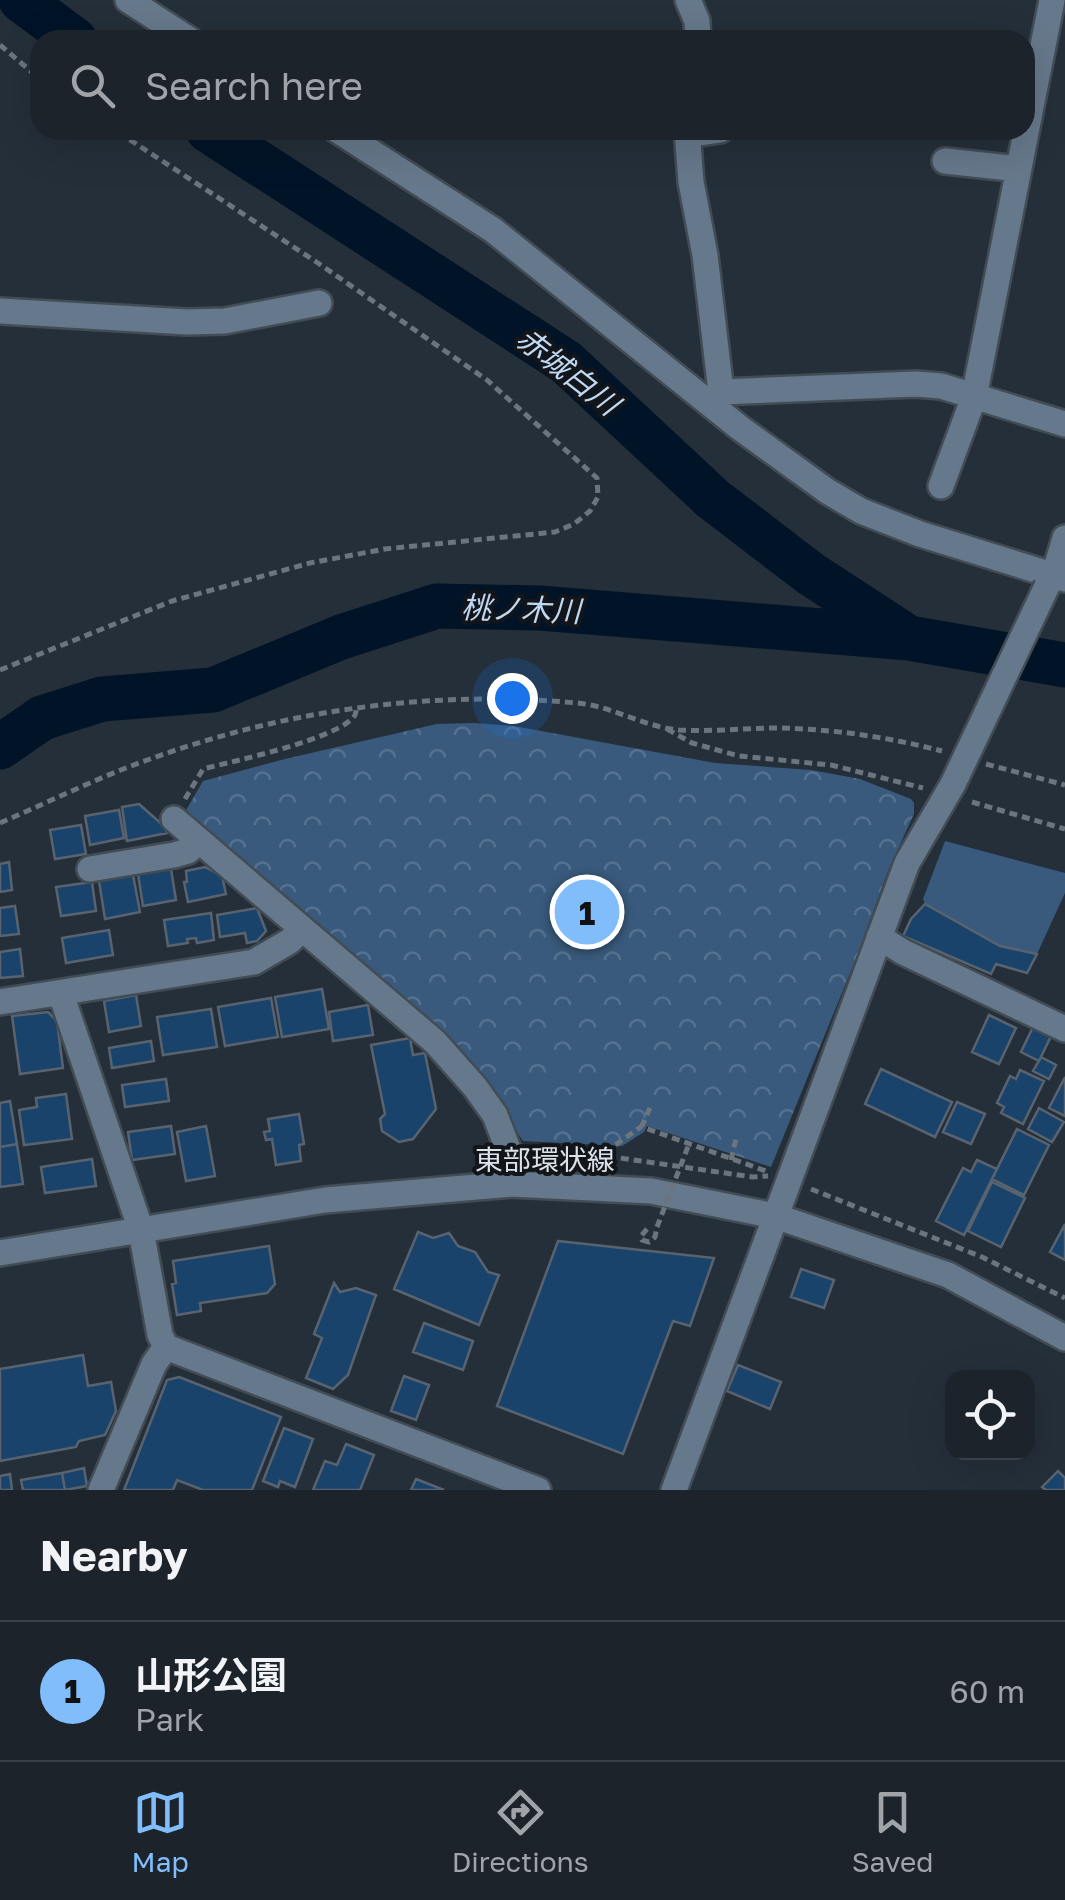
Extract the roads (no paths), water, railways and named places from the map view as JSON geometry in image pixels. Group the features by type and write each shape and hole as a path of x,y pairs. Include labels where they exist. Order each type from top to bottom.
{"street":[{"path":"128,0 174,30"},
{"path":"688,0 697,30"},
{"path":"1035,87 1052,0"},
{"path":"353,140 493,230 715,398 790,465 861,511 1055,580"},
{"path":"688,140 691,182 706,254 715,398"},
{"path":"941,486 974,396 1025,140"},
{"path":"946,161 1019,169"},
{"path":"0,311 225,321 319,302"},
{"path":"715,398 916,384 941,386 1065,424"},
{"path":"674,1490 907,863 950,790 1055,580 1065,538"},
{"path":"174,819 436,1043 495,1115 509,1154 511,1184"},
{"path":"90,869 174,855 200,842"},
{"path":"0,1002 254,962 302,929"},
{"path":"879,937 1065,1029"},
{"path":"61,994 141,1230 160,1335 166,1347 538,1490"},
{"name":"東部環状線","path":"0,1254 324,1200 511,1184 650,1191 775,1216 948,1274 1065,1338"},
{"path":"100,1490 154,1364 166,1347"}],"waterway":[{"name":"赤城白川","path":"21,0 62,30"},
{"name":"赤城白川","path":"223,140 566,362 713,499 811,574 903,634"},
{"name":"桃ノ木川","path":"0,747 42,718 102,699 213,690 341,637 437,606 540,608 909,638 1065,665"}],"place":[{"name":"山形公園","path":"587,912"}]}
